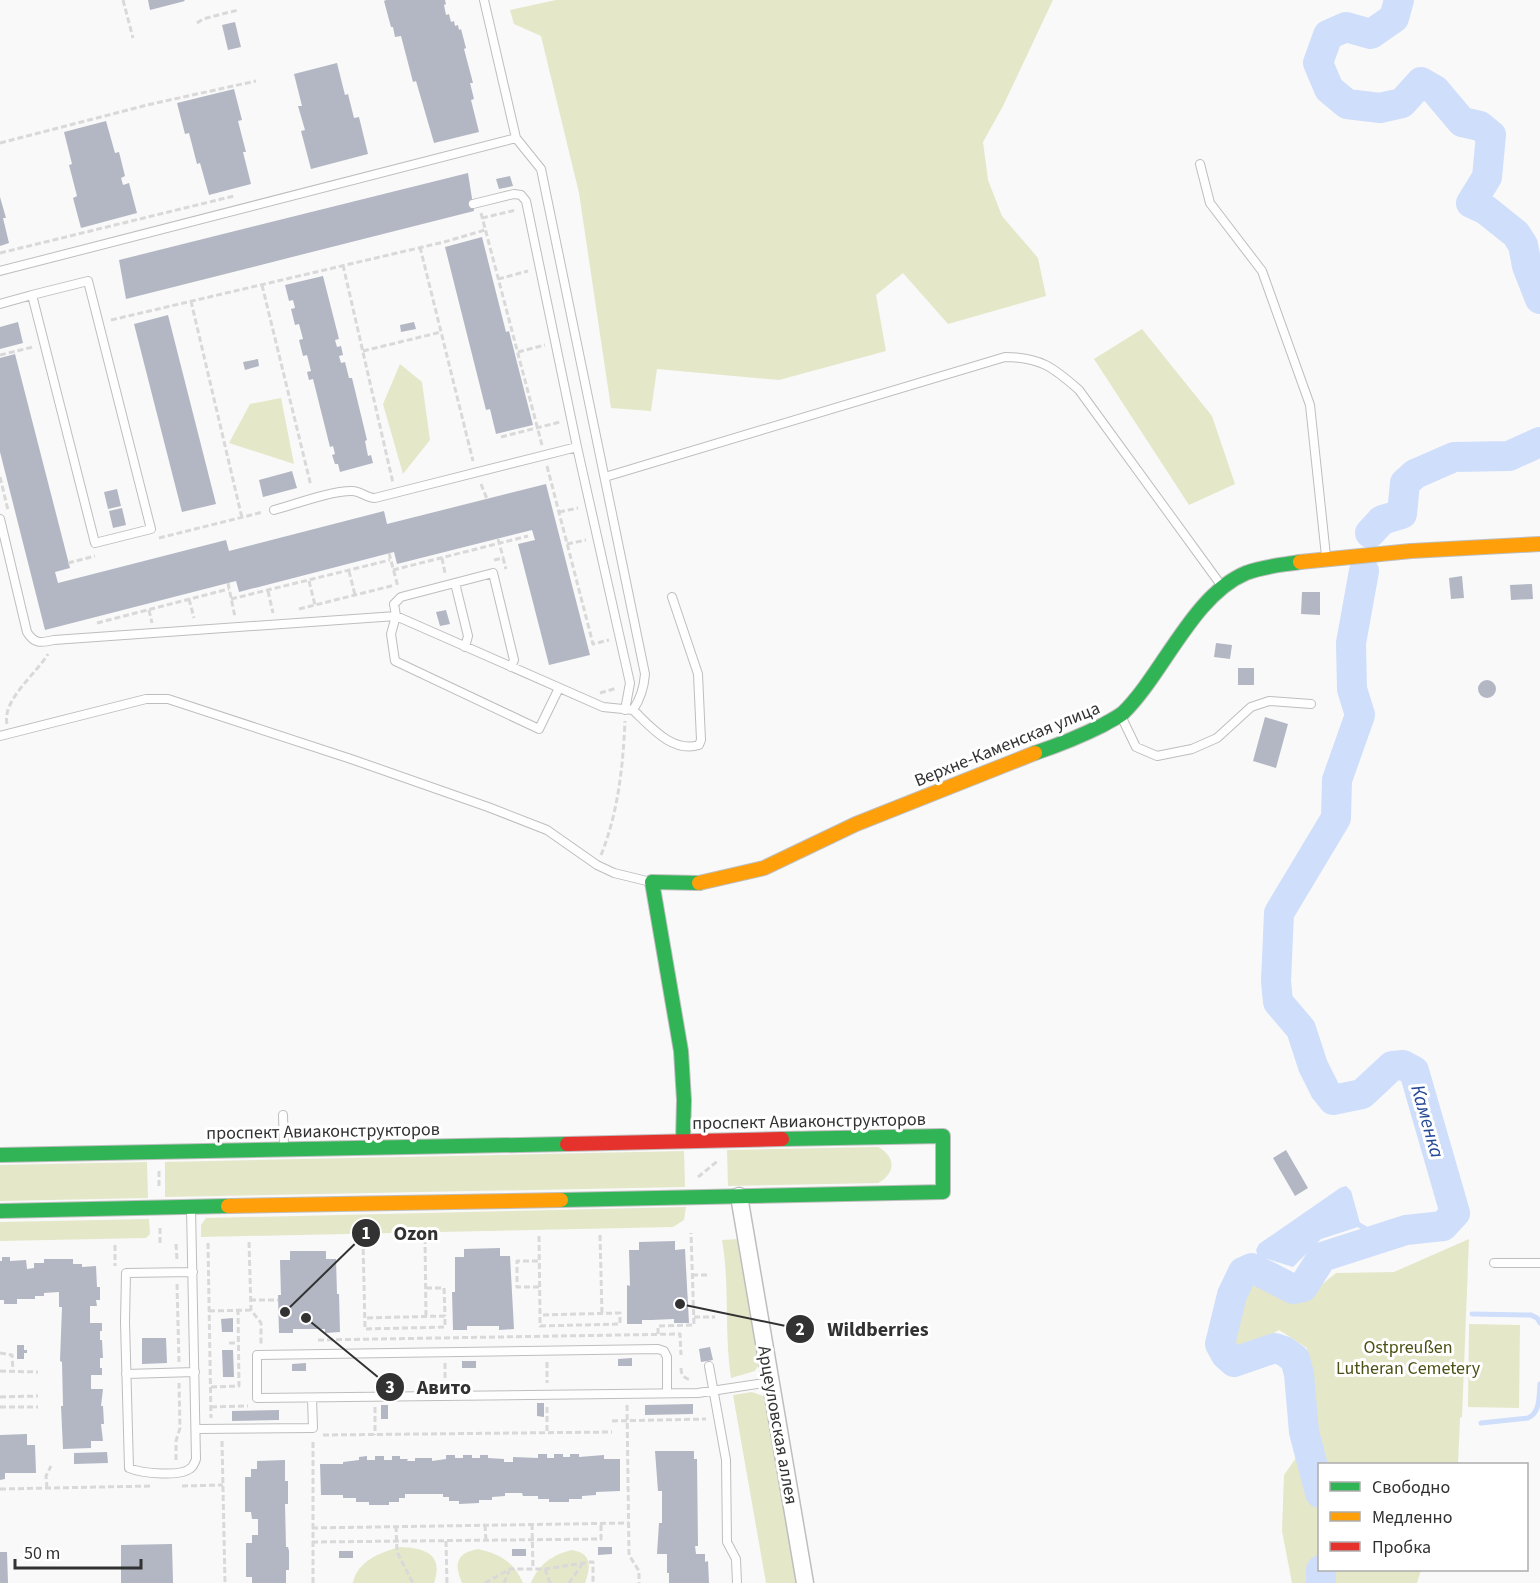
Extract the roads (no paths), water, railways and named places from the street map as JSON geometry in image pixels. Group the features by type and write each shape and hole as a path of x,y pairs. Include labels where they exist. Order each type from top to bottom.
{"street":[{"name":"Верхне-Каменская улица","path":"652,882 700,882 764,868 856,824 1031,754 1078,738 1121,716 1196,616 1223,587 1245,573 1268,567 1326,559 1540,544"},
{"path":"652,882 681,1051 684,1100 683,1141"},
{"name":"проспект Авиаконструкторов","path":"0,1155 943,1136 943,1192 0,1211"},
{"name":"Арцеуловская аллея","path":"740,1196 805,1583"}],"lane":[{"path":"484,0 516,138 541,169 605,477 645,674 640,700 629,710"},
{"path":"0,271 516,138"},
{"path":"1200,164 1210,203 1262,271 1311,405 1326,559"},
{"path":"476,203 514,194 521,195 527,207 571,420 630,683 629,710"},
{"path":"0,303 88,281 151,529 95,543 32,296"},
{"path":"605,477 1005,357 1028,357 1057,370 1079,390 1223,587"},
{"path":"274,510 344,492 356,491 371,498 577,447"},
{"path":"0,519 27,632 32,640 40,643 54,640 396,616 603,707 629,710 665,739 679,746 699,745 701,740 698,674 672,597"},
{"path":"511,667 514,660 493,573 401,597 394,604 396,616 391,634 395,661 539,729 559,688"},
{"path":"455,583 468,636 465,647"},
{"path":"0,736 146,699 168,699 488,807 547,830 597,865 614,873 652,882"},
{"path":"1121,716 1136,747 1157,756 1192,749 1217,738 1251,707 1269,701 1311,704"},
{"path":"283,1115 284,1149"},
{"path":"191,1208 193,1272 195,1372 196,1459 192,1467 184,1472 142,1473 129,1468 126,1273 193,1272"},
{"path":"1494,1263 1540,1263"},
{"path":"667,1393 667,1358 664,1351 658,1349 257,1355 257,1398 627,1394 714,1392 771,1382"},
{"path":"709,1366 726,1460 727,1542 736,1559 737,1583"},
{"path":"126,1374 195,1372"},
{"path":"196,1429 313,1428 312,1398"}],"water":[{"path":"1346,1186 1351,1191 1360,1223 1358,1227 1321,1239 1293,1267 1258,1256 1256,1250 1259,1244"}],"waterway":[{"name":"Каменка","path":"1399,0 1394,18 1371,34 1346,27 1328,35 1318,63 1329,89 1347,104 1380,108 1402,103 1421,82 1435,90 1462,122 1480,126 1491,135 1487,177 1471,203 1486,210 1516,234 1523,245 1527,266 1540,299"},
{"name":"Каменка","path":"1370,533 1382,520 1402,514 1405,483 1415,474 1454,457 1509,456 1540,442"},
{"name":"Каменка","path":"1318,1485 1304,1432 1299,1374 1295,1359 1275,1348 1234,1362 1226,1355 1220,1344 1232,1295 1243,1272 1252,1268 1293,1289 1303,1287 1322,1257 1406,1230 1443,1226 1455,1213 1414,1071 1403,1065 1392,1066 1362,1094 1333,1100 1325,1090 1313,1066 1301,1029 1278,1002 1276,981 1279,913 1336,818 1337,780 1360,715 1352,689 1351,643 1364,571"},
{"path":"1359,1225 1368,1230 1374,1239"},
{"path":"1472,1314 1531,1315 1540,1323"},
{"path":"1481,1423 1532,1416 1538,1404 1540,1384"},
{"name":"Каменка","path":"1321,1571 1321,1583"}],"place":[{"name":"Wildberries","path":"680,1304"},
{"name":"Ozon","path":"285,1312"},
{"name":"Авито","path":"306,1318"}],"park label":[{"name":"Ostpreußen Lutheran Cemetery","path":"1408,1357"}]}
